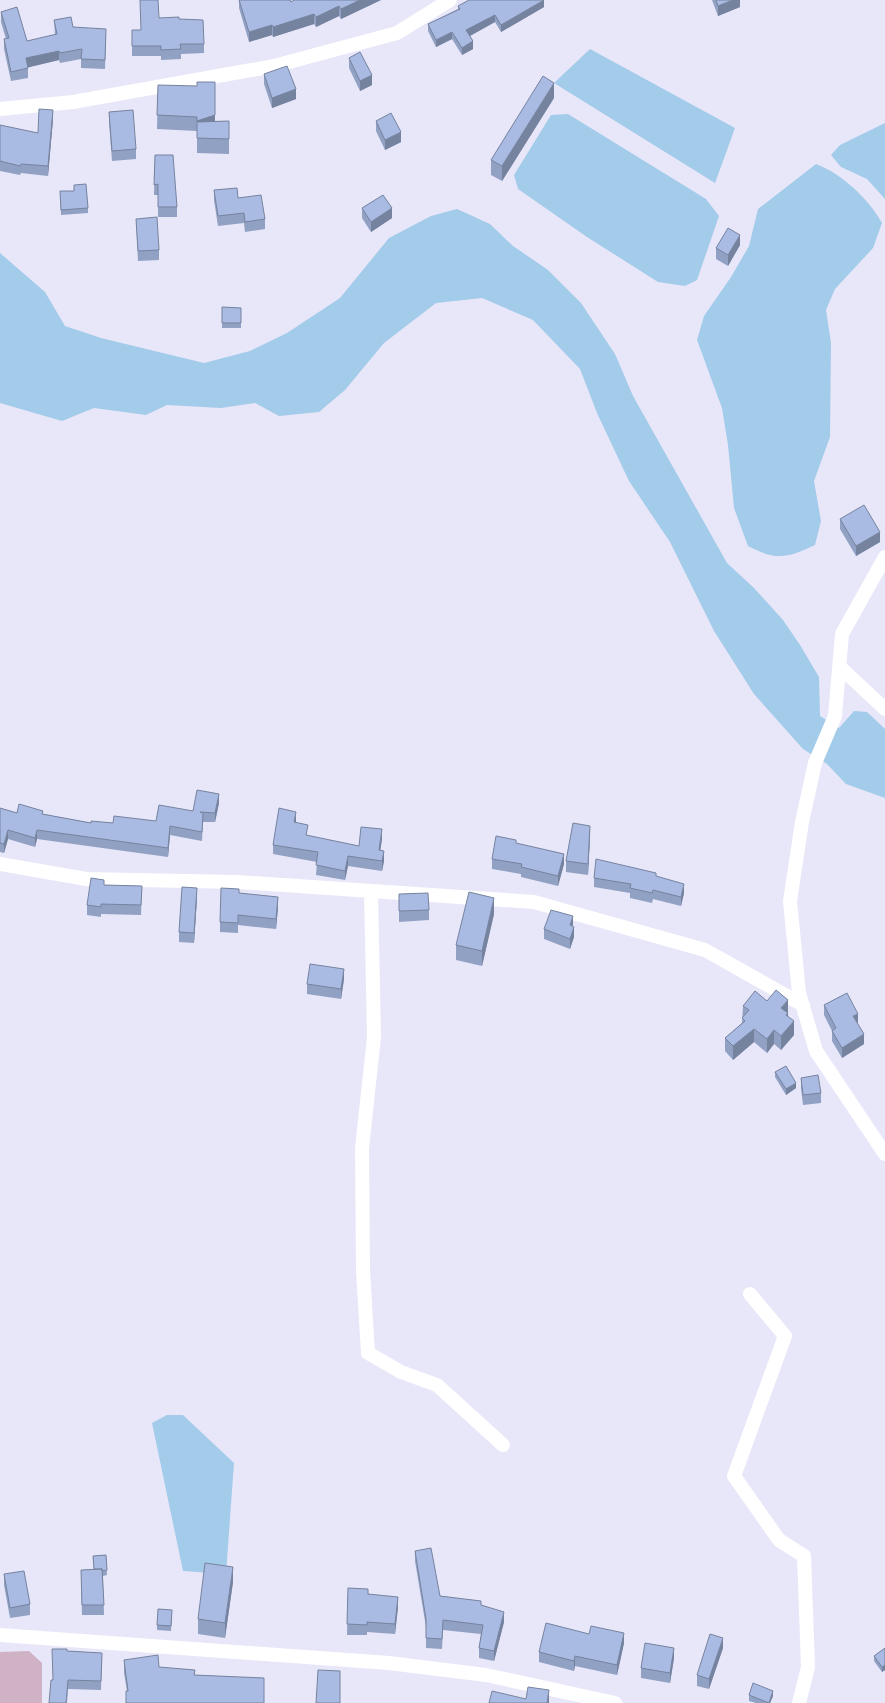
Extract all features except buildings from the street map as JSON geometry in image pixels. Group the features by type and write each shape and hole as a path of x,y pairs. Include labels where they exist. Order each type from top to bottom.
{"street":[{"path":"0,109 73,102 274,66 397,33 450,0"},
{"path":"885,557 842,634 841,668 835,716 815,763 802,822 790,901 800,993 816,1051 885,1154"},
{"path":"841,668 885,709"},
{"path":"0,864 86,879 238,882 534,902 705,950 803,1005"},
{"path":"371,892 374,1037 362,1148 363,1271 368,1353 401,1372 437,1386 503,1444"},
{"path":"750,1294 784,1336 734,1476 779,1540 804,1556 808,1668 799,1703"},
{"path":"0,1635 389,1663 486,1675 615,1703"}],"shaded area":[{"path":"29,1651 42,1663 42,1703 0,1703 0,1652"}],"water":[{"path":"590,49 735,128 715,183 554,83"},
{"path":"568,114 706,199 719,216 697,280 685,286 658,282 587,237 518,189 514,175 551,115"},
{"path":"885,123 885,199 867,179 841,167 831,155 840,145"},
{"path":"816,164 826,168 854,188 870,205 882,223 873,248 835,289 826,310 831,343 830,437 814,481 821,521 815,545 797,553 775,556 748,546 734,508 728,445 722,408 697,340 704,316 731,277 749,246 758,209"},
{"path":"457,209 490,224 513,246 548,270 581,303 615,354 633,396 727,563 754,588 783,620 819,677 820,716 839,728 854,711 867,712 885,729 885,798 846,784 827,764 803,749 754,694 714,631 670,542 629,481 597,413 580,369 533,320 482,298 436,303 384,343 345,390 319,412 279,416 255,403 221,408 167,405 146,415 94,408 62,421 0,403 0,253 45,292 65,326 101,338 204,363 250,351 287,333 340,298 389,238 431,216"},
{"path":"167,1415 183,1415 234,1463 226,1574 183,1571 152,1423"}]}
